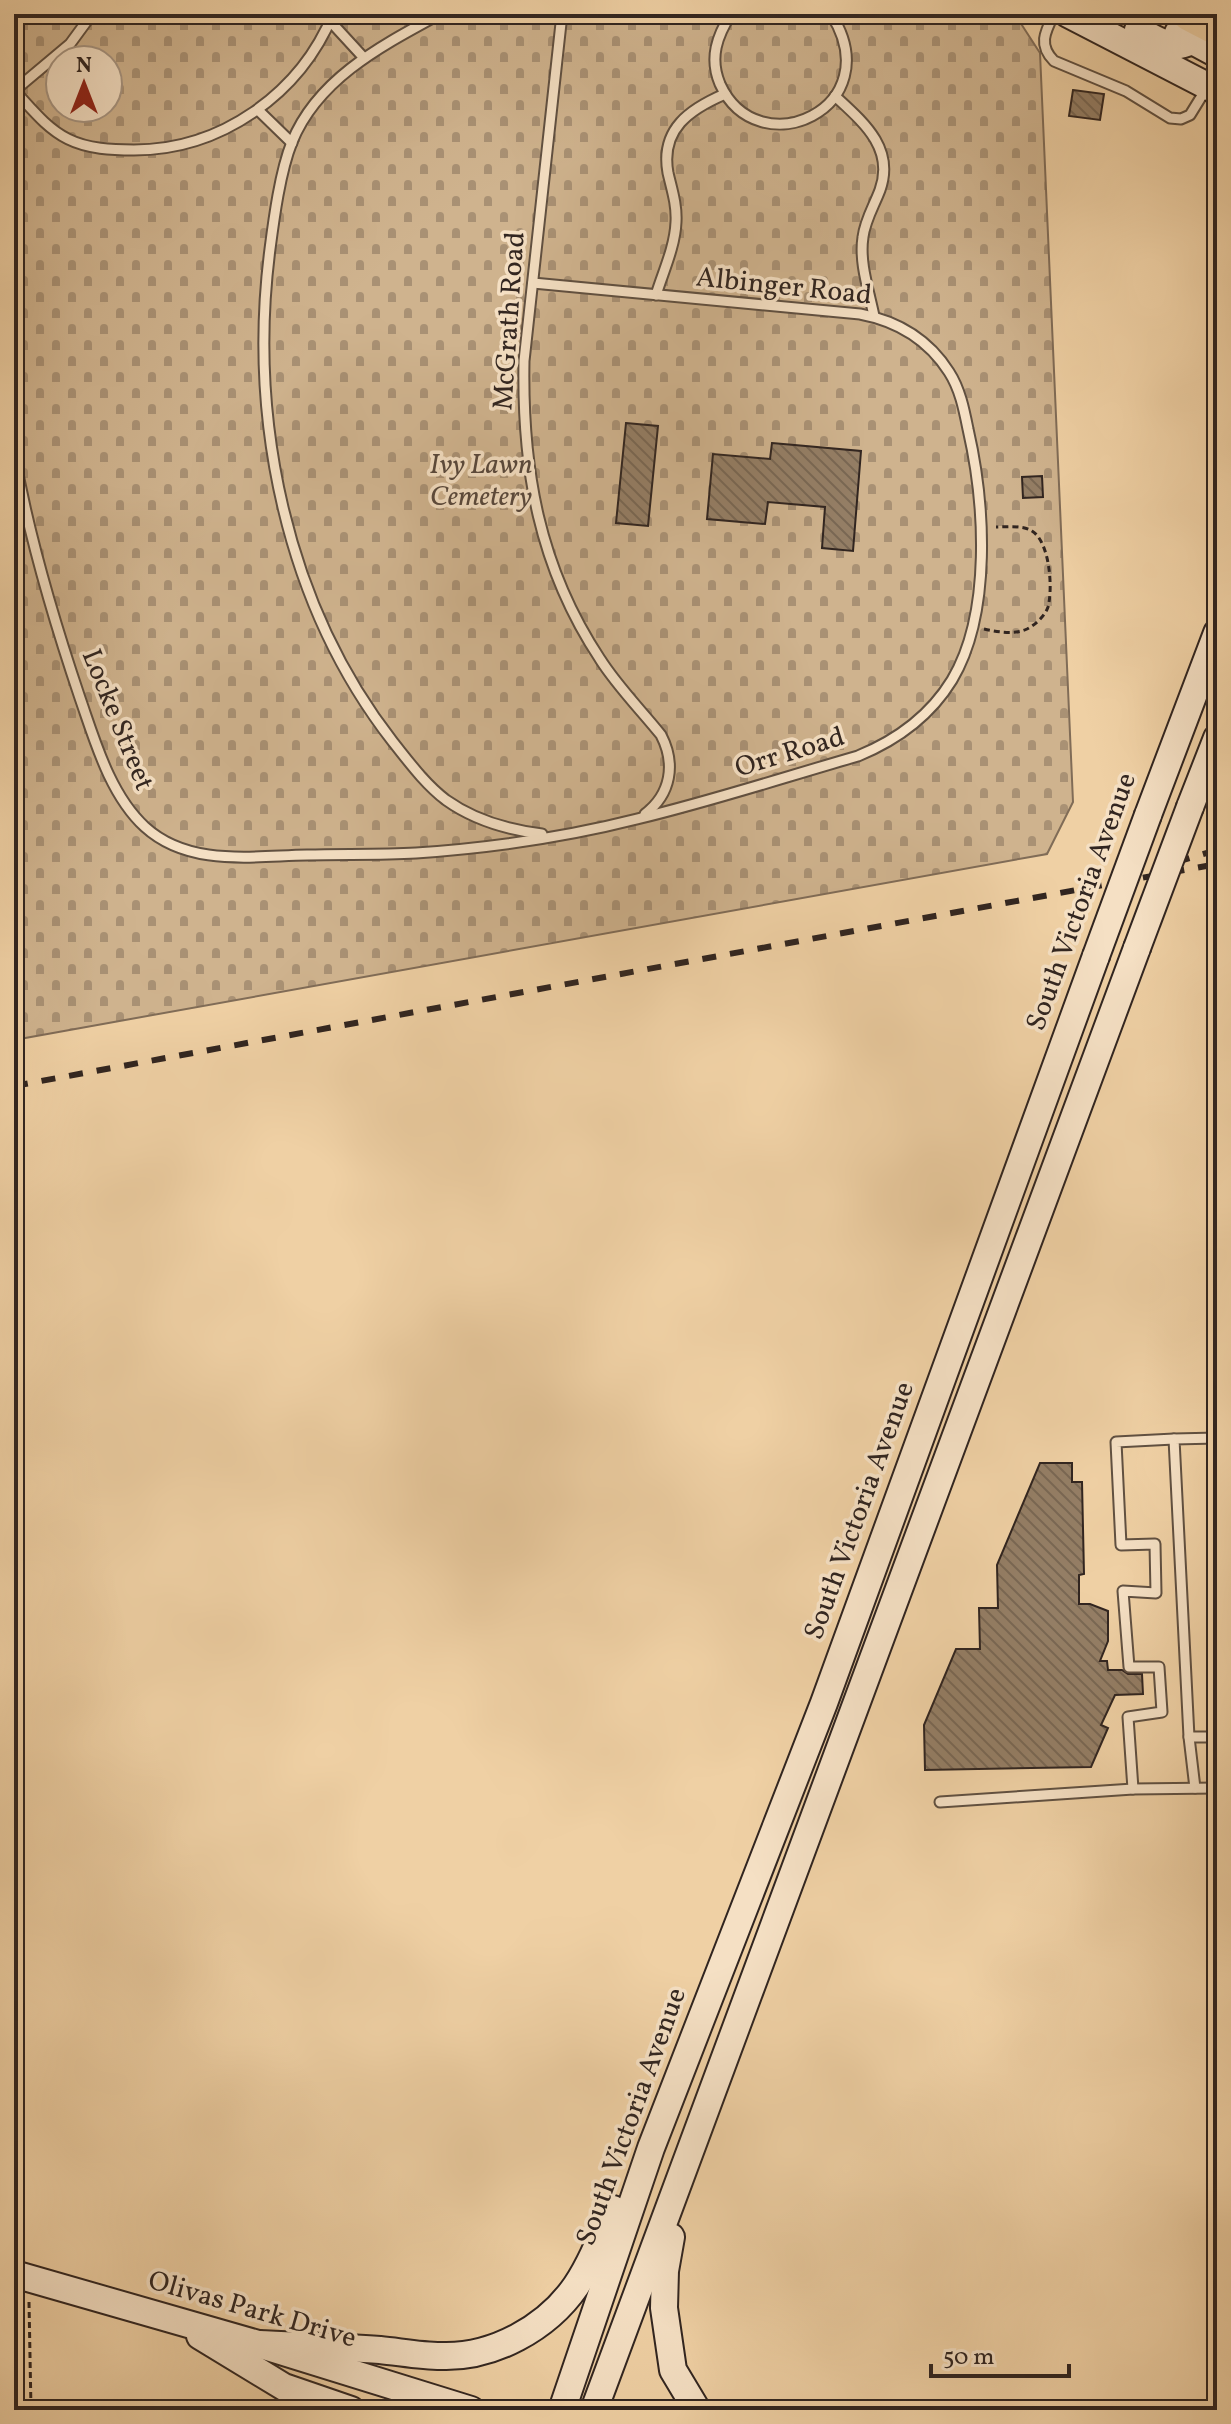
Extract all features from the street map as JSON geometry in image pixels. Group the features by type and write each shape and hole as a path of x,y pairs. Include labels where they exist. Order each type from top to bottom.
{"main road":[{"path":"1068,14 1212,89"},
{"path":"1106,14 1169,46 1181,46 1201,23"},
{"path":"1144,14 1201,23"},
{"path":"1201,23 1217,54"},
{"name":"South Victoria Avenue","path":"562,2410 651,2148 824,1703 1217,633"},
{"path":"594,2410 1217,738"},
{"path":"258,2344 379,2350 443,2357 488,2351 523,2334 553,2313 576,2286 596,2251 619,2194 651,2148"},
{"path":"681,2180 665,2271 664,2308 673,2370 697,2410"},
{"name":"Olivas Park Drive","path":"22,2276 471,2410"},
{"path":"173,2320 284,2387 351,2410"}],"lane":[{"path":"92,14 70,44 14,90 43,122 83,145 119,150 169,147 229,127 281,92 314,51 331,18 364,58"},
{"path":"440,14 364,58 338,79 320,99 292,143 274,217 265,288 263,360 269,431 279,488 302,571 329,638 352,682 379,723 420,776 446,800 502,826 554,835"},
{"name":"McGrath Road","path":"562,14 524,361 523,413 527,466 538,517 574,615 601,660 661,735 669,754 670,774 664,793 652,809 635,820"},
{"path":"731,14 720,32 715,53 716,74 725,94 740,110 758,120 779,124 801,121 820,112 835,96 845,76 847,54 842,32 831,14"},
{"path":"1054,14 1043,39 1045,53 1054,61 1126,91 1170,118 1181,119 1190,115 1212,89"},
{"path":"656,295 676,223 675,201 667,166 670,143 686,116 698,106 725,94"},
{"path":"835,96 871,131 883,158 882,180 866,222 862,244 863,266 874,316"},
{"path":"258,110 292,143"},
{"name":"Albinger Road","path":"533,283 874,316 913,334 934,352 951,375 962,401 973,450 981,551 974,624"},
{"name":"Locke Street","path":"14,453 24,507 53,619 96,742 127,806 154,834 189,851 227,856 416,853 554,835"},
{"name":"Orr Road","path":"554,835 635,820 858,756 886,743 912,726 941,696 962,661 974,624"},
{"path":"1133,1789 1128,1717 1162,1712 1159,1667 1129,1667 1123,1591 1156,1593 1155,1544 1121,1545 1116,1442 1217,1438"},
{"path":"1174,1439 1189,1737 1195,1788"},
{"path":"1189,1737 1217,1737"},
{"path":"940,1802 1133,1789 1217,1788"}],"path":[{"path":"974,624 1011,633 1028,629 1048,607 1049,568 1040,538 1026,528 980,527"},
{"path":"22,2276 31,2410"}],"green space":[{"name":"Ivy Lawn Cemetery","path":"14,14 1016,16 1040,53 1073,802 1047,854 14,1040"}],"building":[{"path":"1073,90 1104,94 1100,120 1069,116"},
{"path":"626,423 658,426 648,526 616,523"},
{"path":"772,443 861,451 853,551 822,548 825,507 768,502 765,524 707,519 713,454 770,459"},
{"path":"1042,476 1043,497 1023,498 1022,477"},
{"path":"1040,1463 1072,1463 1072,1482 1082,1482 1084,1574 1079,1575 1079,1604 1090,1604 1108,1611 1108,1641 1100,1661 1107,1661 1108,1670 1142,1674 1143,1694 1115,1695 1101,1725 1108,1728 1091,1767 925,1770 924,1725 956,1649 980,1649 979,1608 998,1608 997,1565"}],"railway":[{"path":"1176,862 1217,850"},
{"path":"14,1086 1217,864"}]}
